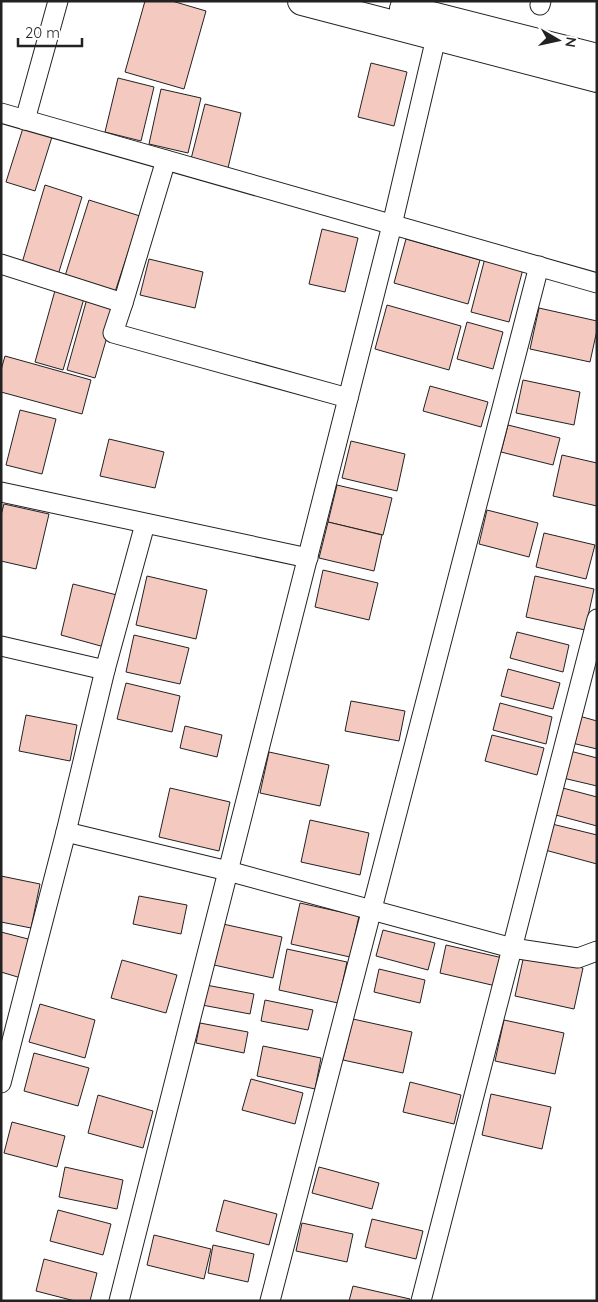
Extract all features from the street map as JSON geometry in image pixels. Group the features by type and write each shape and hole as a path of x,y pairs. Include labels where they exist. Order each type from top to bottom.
{"main road":[{"path":"302,1 597,58"},
{"path":"373,1 412,6 439,28 597,78"}],"street":[{"path":"24,120 58,1"},
{"path":"119,1301 392,225 439,28"},
{"path":"1,113 597,283"},
{"path":"166,160 124,303 112,333 348,398"},
{"path":"1,264 124,303"},
{"path":"270,1301 539,266"},
{"path":"1,492 308,558"},
{"path":"1,1083 66,832 105,670 145,524"},
{"path":"421,1301 597,619"},
{"path":"1,646 105,670"},
{"path":"66,832 228,871 512,948 578,958 597,951"}],"building":[{"path":"145,1 172,1 206,11 184,89 125,72"},
{"path":"371,63 407,72 394,126 358,117"},
{"path":"118,78 154,87 141,141 105,132"},
{"path":"161,89 201,98 188,153 149,144"},
{"path":"205,104 241,113 228,168 191,159"},
{"path":"23,128 52,137 35,191 6,182"},
{"path":"45,185 82,197 58,275 22,263"},
{"path":"89,200 140,216 115,292 65,276"},
{"path":"322,229 358,238 345,292 309,284"},
{"path":"406,239 480,260 468,304 394,283"},
{"path":"485,258 523,269 509,322 471,312"},
{"path":"149,259 203,272 195,308 140,295"},
{"path":"56,287 85,295 63,370 35,362"},
{"path":"88,295 117,303 95,378 67,370"},
{"path":"387,305 461,326 449,370 375,349"},
{"path":"539,308 597,321 597,330 590,362 530,349"},
{"path":"467,322 503,332 493,369 457,359"},
{"path":"5,356 91,380 82,414 1,392 1,370"},
{"path":"523,380 580,392 574,425 516,413"},
{"path":"430,386 488,402 481,427 423,411"},
{"path":"20,410 56,419 42,474 6,465"},
{"path":"508,425 560,438 553,465 501,452"},
{"path":"109,439 164,452 155,488 100,476"},
{"path":"351,441 405,454 397,491 342,478"},
{"path":"562,455 597,463 597,506 553,496"},
{"path":"337,485 392,498 383,535 328,522"},
{"path":"4,504 49,514 36,569 1,561 1,515"},
{"path":"487,510 538,523 529,557 479,544"},
{"path":"328,522 382,535 374,571 319,558"},
{"path":"544,533 595,545 586,579 536,567"},
{"path":"323,570 378,583 369,620 315,607"},
{"path":"147,576 207,590 196,639 136,625"},
{"path":"535,576 594,589 585,630 526,617"},
{"path":"73,584 121,596 108,648 61,635"},
{"path":"517,632 569,645 563,672 510,658"},
{"path":"134,635 189,648 180,684 126,672"},
{"path":"508,669 560,683 553,709 501,696"},
{"path":"126,683 180,696 172,732 117,719"},
{"path":"351,701 405,711 399,741 345,731"},
{"path":"500,703 552,717 546,744 493,730"},
{"path":"26,715 77,725 70,761 19,751"},
{"path":"579,716 597,721 597,749 572,743"},
{"path":"185,726 222,735 217,757 180,748"},
{"path":"492,735 544,748 537,775 485,761"},
{"path":"570,751 597,758 597,786 563,778"},
{"path":"269,752 329,765 320,806 260,793"},
{"path":"559,787 597,797 597,826 552,814"},
{"path":"170,788 230,802 219,851 159,837"},
{"path":"310,820 369,833 360,875 301,862"},
{"path":"552,824 597,835 597,864 545,850"},
{"path":"1,876 40,884 31,928 1,922"},
{"path":"139,896 187,905 181,934 133,924"},
{"path":"300,903 359,916 350,957 291,944"},
{"path":"223,924 282,937 273,978 214,965"},
{"path":"383,930 435,943 428,970 376,956"},
{"path":"1,932 32,940 21,978 1,972"},
{"path":"446,945 503,958 496,986 440,973"},
{"path":"287,949 347,962 338,1003 279,990"},
{"path":"524,955 583,968 574,1009 515,996"},
{"path":"122,960 177,975 166,1013 111,998"},
{"path":"379,969 425,980 420,1003 374,992"},
{"path":"206,985 254,994 250,1014 202,1005"},
{"path":"265,1000 313,1010 308,1030 261,1021"},
{"path":"40,1004 95,1020 85,1058 29,1042"},
{"path":"353,1019 412,1032 403,1073 343,1060"},
{"path":"504,1020 564,1033 555,1074 495,1061"},
{"path":"200,1023 248,1032 244,1053 196,1043"},
{"path":"263,1046 321,1058 315,1089 257,1076"},
{"path":"34,1053 89,1068 78,1106 24,1091"},
{"path":"251,1079 303,1093 295,1124 242,1110"},
{"path":"410,1082 461,1095 454,1124 403,1112"},
{"path":"491,1094 551,1107 542,1149 482,1135"},
{"path":"98,1095 153,1111 143,1148 88,1133"},
{"path":"12,1122 65,1136 57,1167 4,1153"},
{"path":"65,1167 123,1180 117,1209 59,1197"},
{"path":"319,1167 379,1183 372,1209 312,1193"},
{"path":"224,1200 277,1214 269,1245 216,1231"},
{"path":"58,1210 111,1224 103,1255 50,1241"},
{"path":"372,1219 423,1231 416,1259 365,1247"},
{"path":"302,1223 353,1234 347,1262 296,1251"},
{"path":"154,1235 211,1249 204,1279 147,1265"},
{"path":"213,1245 254,1254 248,1282 208,1273"},
{"path":"44,1259 97,1273 90,1301 75,1301 36,1291"},
{"path":"353,1286 410,1299 409,1301 349,1301"}]}
